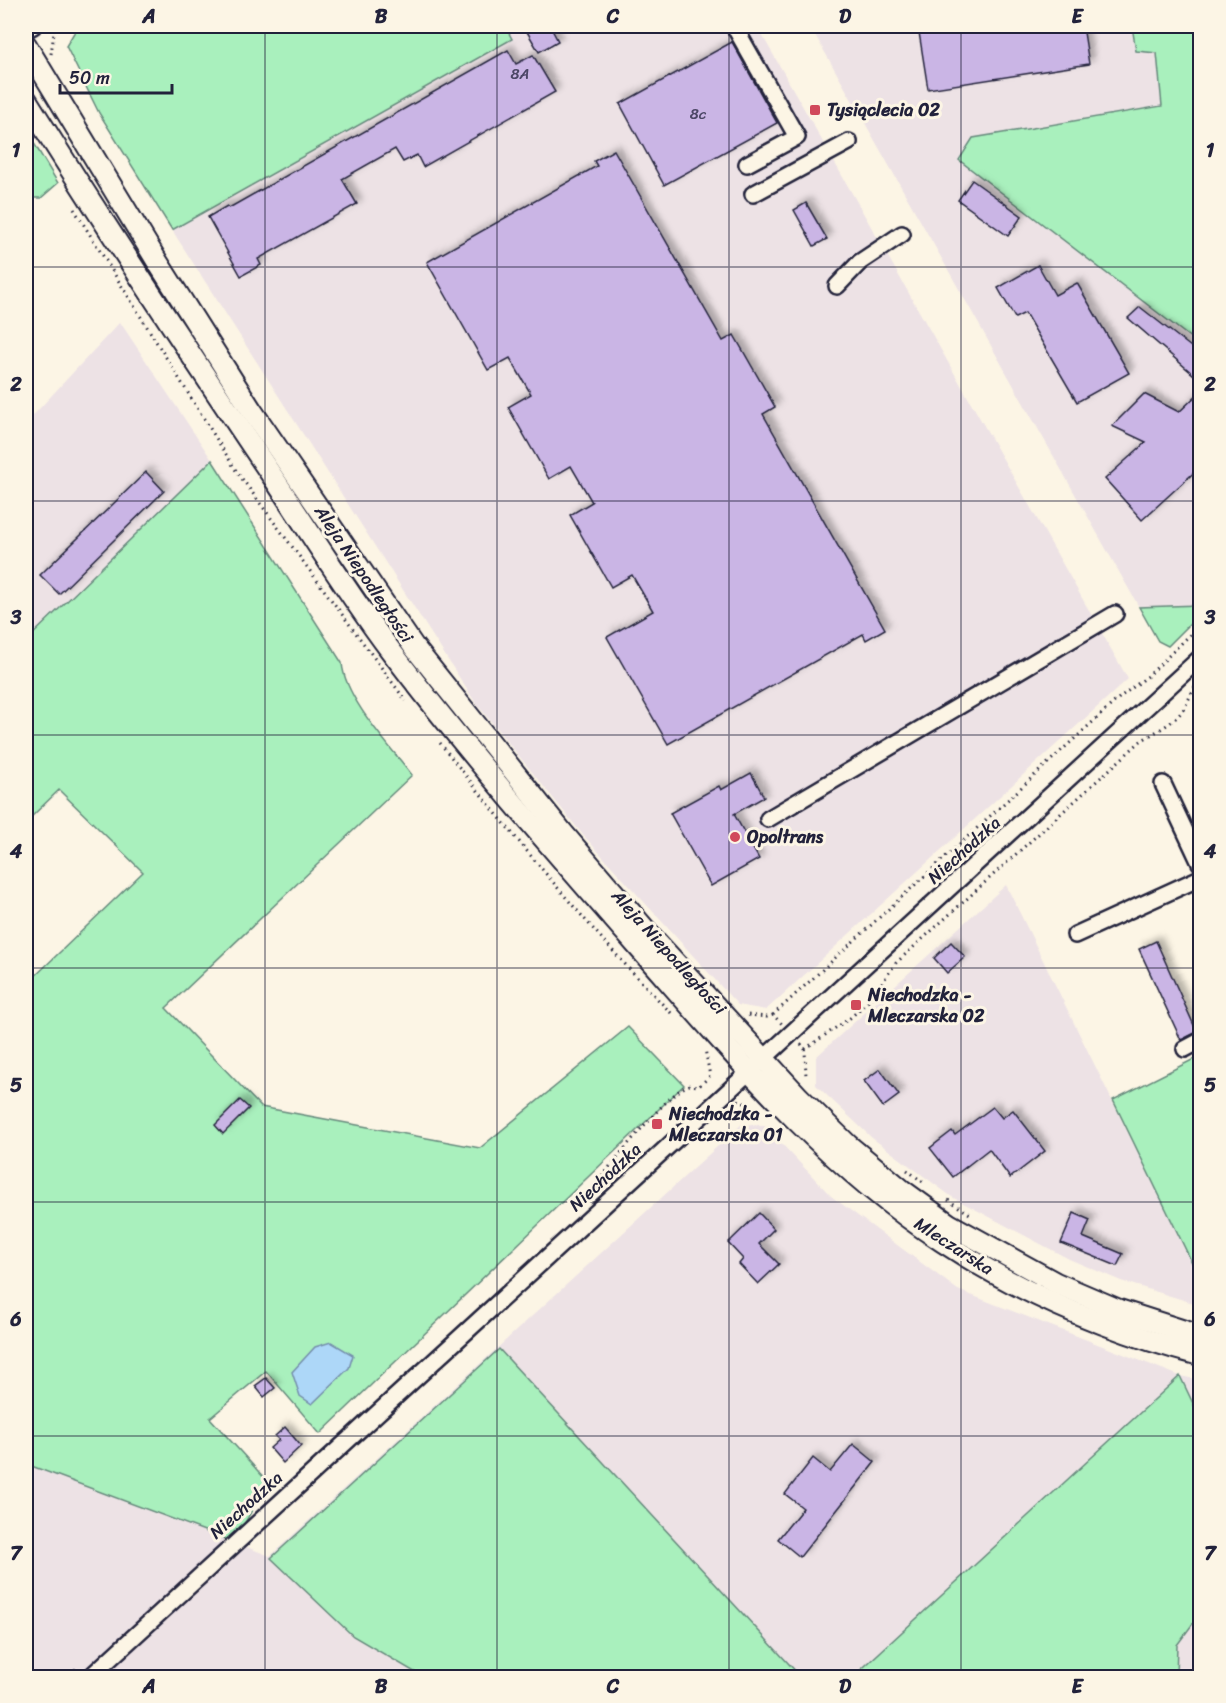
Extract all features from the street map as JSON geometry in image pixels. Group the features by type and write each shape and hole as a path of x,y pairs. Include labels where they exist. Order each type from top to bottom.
{"main road":[{"name":"Aleja Niepodległości","path":"28,33 157,261 246,401 414,647 757,1064"},
{"name":"Aleja Niepodległości","path":"26,99 131,269 387,646 478,764 757,1064"},
{"name":"Mleczarska","path":"757,1064 902,1190 949,1224 1056,1283 1119,1310 1200,1336"},
{"name":"Mleczarska","path":"757,1064 838,1159 940,1240 990,1271 1052,1303 1164,1345 1200,1355"}],"street":[{"path":"734,26 797,137 747,164"},
{"path":"753,194 849,142"},
{"path":"837,285 860,262 903,234"},
{"path":"768,819 1115,614"},
{"name":"Niechodzka","path":"89,1677 1200,658"},
{"path":"1163,784 1200,863"},
{"path":"1075,935 1200,878"},
{"path":"1185,1049 1200,1041"}],"path":[{"path":"773,1015 966,836 1200,625"},
{"path":"1172,660 1173,651"},
{"path":"805,1049 863,1007 896,963 1141,741 1172,721 1183,710 1191,691 1200,682"},
{"path":"577,1209 641,1129 684,1089 690,1085 699,1086 710,1076 704,1047"},
{"path":"66,1677 82,1663"}],"shaded area":[{"path":"505,26 757,26 1128,679 766,1010 738,1005 583,835 475,702 172,230 512,39"},
{"path":"810,26 1200,26 1200,605 1139,607"},
{"path":"120,322 212,460 26,641 26,423"},
{"path":"1006,885 1200,1279 1200,1305 1121,1281 1069,1259 952,1197 872,1138 816,1085 816,1057"},
{"path":"742,1124 764,1125 831,1196 958,1290 1180,1376 1200,1380 1200,1677 26,1677 26,1464 270,1556"}],"green space":[{"path":"78,26 505,26 512,39 172,230 99,113 66,46"},
{"path":"1132,26 1200,26 1200,345 959,160 973,138 1162,106 1157,53 1136,51"},
{"path":"26,130 58,183 41,198 26,198"},
{"path":"212,460 342,663 351,692 360,707 412,775 166,1008 261,1107 480,1148 628,1027 684,1085 320,1434 266,1371 210,1418 268,1482 234,1542 26,1464 26,975 31,980 143,872 59,790 26,822 26,641"},
{"path":"1200,605 1200,614 1168,646 1158,641 1139,607"},
{"path":"1200,1056 1200,1279 1113,1100"},
{"path":"499,1349 801,1677 423,1677 353,1636 271,1558"},
{"path":"1180,1376 1200,1418 1200,1614 1177,1645 1176,1677 853,1677"}],"water":[{"path":"331,1342 353,1355 349,1368 312,1404 300,1396 292,1372 315,1347"}],"building":[{"path":"534,26 550,26 558,41 539,52 526,30"},
{"path":"918,26 1083,26 1089,64 928,89"},
{"path":"732,42 777,123 664,185 620,104"},
{"path":"508,50 516,64 533,55 555,92 423,167 417,155 403,162 395,149 342,179 357,204 258,259 261,265 241,276 208,217 227,206 229,208"},
{"path":"614,150 723,341 734,335 775,407 763,414 885,629 866,640 863,634 668,744 607,637 653,611 632,575 611,587 570,515 592,502 571,466 549,479 508,407 531,394 510,358 488,370 427,262 597,166 594,161"},
{"path":"972,180 1022,216 1008,236 958,200"},
{"path":"806,203 827,239 814,246 794,210"},
{"path":"1038,265 1055,295 1077,283 1129,373 1077,402 1025,313 1015,318 998,288"},
{"path":"1140,307 1200,354 1200,380 1128,318"},
{"path":"1200,392 1200,467 1142,520 1105,479 1146,442 1112,426 1144,394 1179,412"},
{"path":"146,472 164,491 59,594 40,575"},
{"path":"751,773 764,797 734,814 759,859 711,886 670,813 719,786 721,790"},
{"path":"1156,941 1197,1032 1181,1040 1139,949"},
{"path":"951,942 965,957 947,973 934,958"},
{"path":"880,1069 899,1095 883,1107 864,1081"},
{"path":"240,1100 249,1108 223,1134 215,1125"},
{"path":"993,1107 1002,1118 1013,1110 1045,1151 1010,1178 989,1149 953,1177 930,1148 952,1131 955,1135"},
{"path":"759,1213 774,1229 759,1244 779,1264 758,1284 739,1264 743,1259 728,1243"},
{"path":"1074,1213 1090,1220 1083,1237 1123,1254 1117,1266 1061,1243"},
{"path":"266,1378 275,1388 264,1397 255,1386"},
{"path":"285,1427 301,1446 283,1463 270,1448 279,1440 275,1436"},
{"path":"853,1444 875,1462 800,1557 778,1539 803,1508 785,1494 813,1458 830,1472"}],"place":[{"name":"Tysiąclecia 02","path":"815,110"},
{"name":"Opoltrans","path":"735,837"},
{"name":"Niechodzka - Mleczarska 02","path":"856,1005"},
{"name":"Niechodzka - Mleczarska 01","path":"657,1124"}]}
